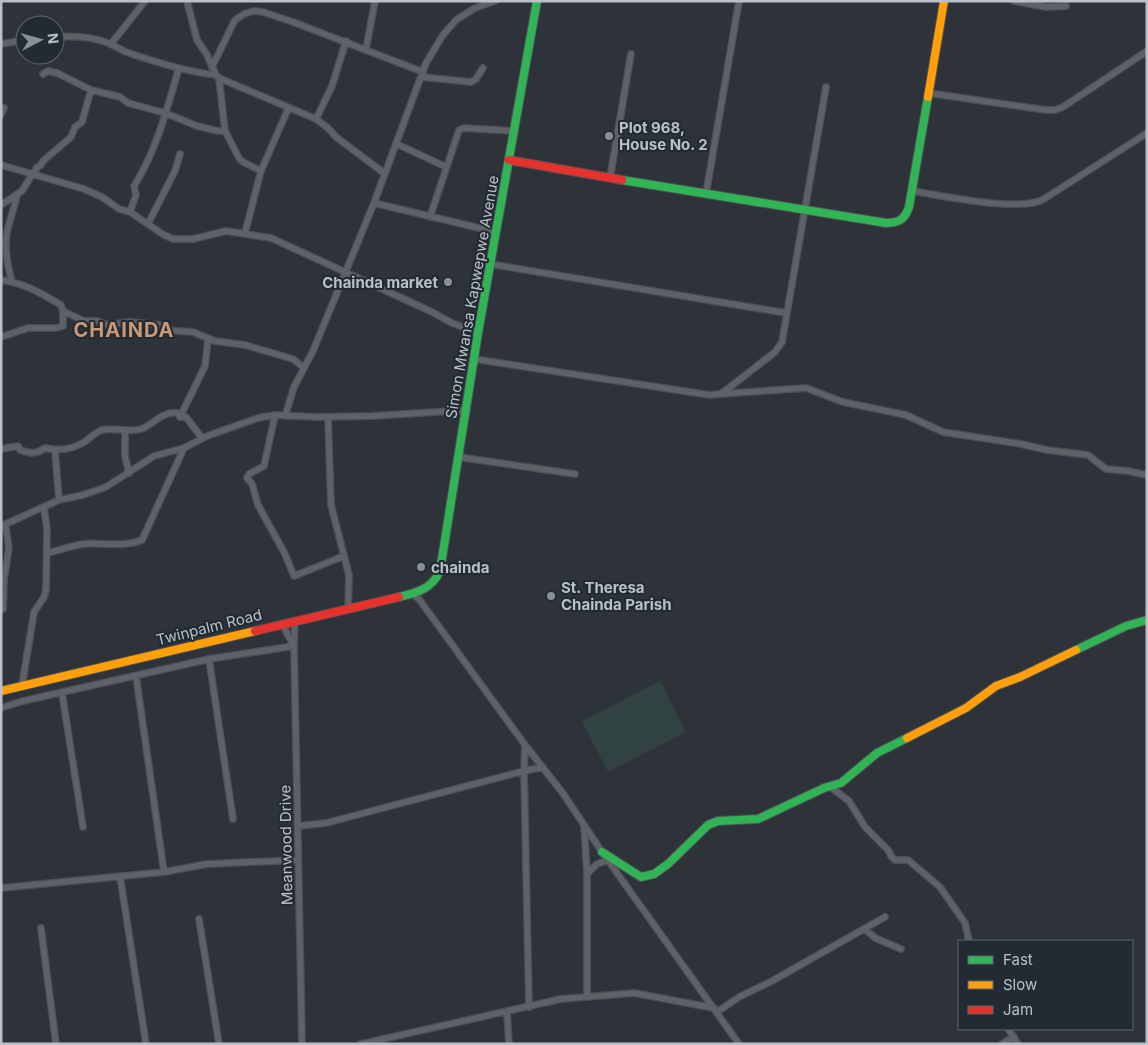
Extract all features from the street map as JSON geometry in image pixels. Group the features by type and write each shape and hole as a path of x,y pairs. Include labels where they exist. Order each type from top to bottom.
{"street":[{"path":"111,44 144,1"},
{"path":"187,1 191,11 195,34 218,77 225,132 239,158 261,171"},
{"path":"366,49 375,1"},
{"path":"285,416 292,394 313,351 374,203 426,63 436,45 456,20 475,8 494,1"},
{"name":"Simon Mwansa Kapwepwe Avenue","path":"424,590 433,585 440,571 478,334 536,1"},
{"path":"706,194 739,1"},
{"path":"509,160 804,210 893,224 899,222 907,214 944,1"},
{"path":"1014,1 1046,7 1066,6"},
{"path":"212,67 235,20 244,14 263,12 346,41 422,75 471,82 476,79 482,68"},
{"path":"65,37 89,38 111,44 126,52 200,74 218,77 316,120 384,173"},
{"path":"316,120 332,86 346,41"},
{"path":"1,44 15,42"},
{"path":"928,93 1055,110 1063,107 1147,51"},
{"path":"610,178 631,54"},
{"path":"130,212 136,194 134,186 145,169 153,151 179,68"},
{"path":"43,74 48,72 57,73 91,90 106,92 120,97 128,103 165,113 197,126 225,132"},
{"path":"710,395 719,394 725,390 776,352 782,342 826,87"},
{"path":"1,205 26,186 37,167 71,137 75,127 82,122 91,90"},
{"path":"1,115 4,108"},
{"path":"245,233 261,171 288,109"},
{"path":"430,216 458,132 462,128 514,131"},
{"path":"911,191 1004,205 1034,203 1044,199 1147,133"},
{"path":"397,144 446,167"},
{"path":"148,224 175,171 180,154"},
{"path":"1,165 84,189 130,212 164,235 184,240 220,231 271,238 478,334"},
{"path":"12,282 7,262 7,233 15,208 17,194"},
{"path":"374,203 496,232"},
{"path":"490,264 786,313"},
{"path":"1,280 32,288 60,305 63,311 63,326 56,328 28,328 1,337"},
{"path":"63,311 84,321 97,321 107,325 130,322 160,325 163,330 194,332 208,339 246,345 293,359 304,368"},
{"path":"180,418 205,366 208,339"},
{"path":"474,359 710,395 806,388 843,402 906,414 944,432 1047,450 1088,455 1106,469 1147,475"},
{"path":"1,610 3,609 4,580 9,547 3,525 59,500 97,491 116,482 154,456 184,448 202,438 258,418 276,415 328,417 467,410"},
{"path":"1,449 18,446 25,453 38,453 45,448 55,450 80,444 101,431 125,430 132,432 144,428 169,412 178,413 180,418"},
{"path":"276,415 264,466 249,474 247,478 252,484 258,505 284,552 294,576 344,556"},
{"path":"180,418 186,417 202,438"},
{"path":"328,417 331,505 349,575 348,609"},
{"path":"125,430 125,456 129,473"},
{"path":"48,553 81,544 109,546 142,540 184,448"},
{"path":"55,450 59,500"},
{"path":"458,457 575,474"},
{"path":"22,686 34,612 44,598 46,590 48,553 44,508"},
{"name":"Twinpalm Road","path":"1,691 424,590"},
{"path":"412,594 419,599 432,616 525,745 562,792 602,852 739,1044"},
{"path":"602,852 641,877 652,876 683,851 709,823 758,819 824,788 832,788 876,752 886,749 966,708 996,686 1020,678 1126,626 1147,620"},
{"name":"Meanwood Drive","path":"295,621 302,1044"},
{"path":"1,708 23,701 208,659 294,646 282,624"},
{"path":"208,659 232,819"},
{"path":"136,676 164,872"},
{"path":"62,693 83,827"},
{"path":"525,745 528,1007"},
{"path":"298,826 326,823 543,767"},
{"path":"832,788 849,801 866,827 888,850 891,856 896,860 908,860 940,887 965,923 969,940"},
{"path":"584,826 587,874 587,996"},
{"path":"1,888 164,872 207,864 298,860"},
{"path":"587,874 597,864 608,860"},
{"path":"120,876 146,1044"},
{"path":"361,1044 561,999 587,996 634,993 715,1010 772,981 885,917"},
{"path":"199,919 220,1044"},
{"path":"41,928 56,1044"},
{"path":"864,929 874,938 901,949"},
{"path":"507,1012 509,1044"},
{"path":"1009,1030 1018,1044"},
{"path":"1002,1044 1014,1037"}],"shaded area":[{"path":"660,681 686,732 608,772 582,721"}],"traffic: fast":[{"path":"399,597 417,592 428,586 440,571 478,333 537,1"},
{"path":"622,180 886,223 895,222 906,215 909,207 928,97"},
{"path":"1076,650 1126,626 1147,620"},
{"path":"602,852 641,877 654,874 668,864 708,825 718,821 758,819 824,788 841,783 877,753 907,738"}],"traffic: slow":[{"path":"928,97 944,1"},
{"path":"1,691 255,631"},
{"path":"907,738 966,708 996,686 1020,677 1076,650"}],"traffic: jam":[{"path":"509,160 622,180"},
{"path":"255,631 399,597"}],"place":[{"name":"Plot 968, House No. 2","path":"609,136"},
{"name":"Chainda market","path":"448,282"},
{"name":"chainda","path":"421,567"},
{"name":"St. Theresa Chainda Parish","path":"551,596"}],"district":[{"name":"CHAINDA","path":"124,330"}]}
